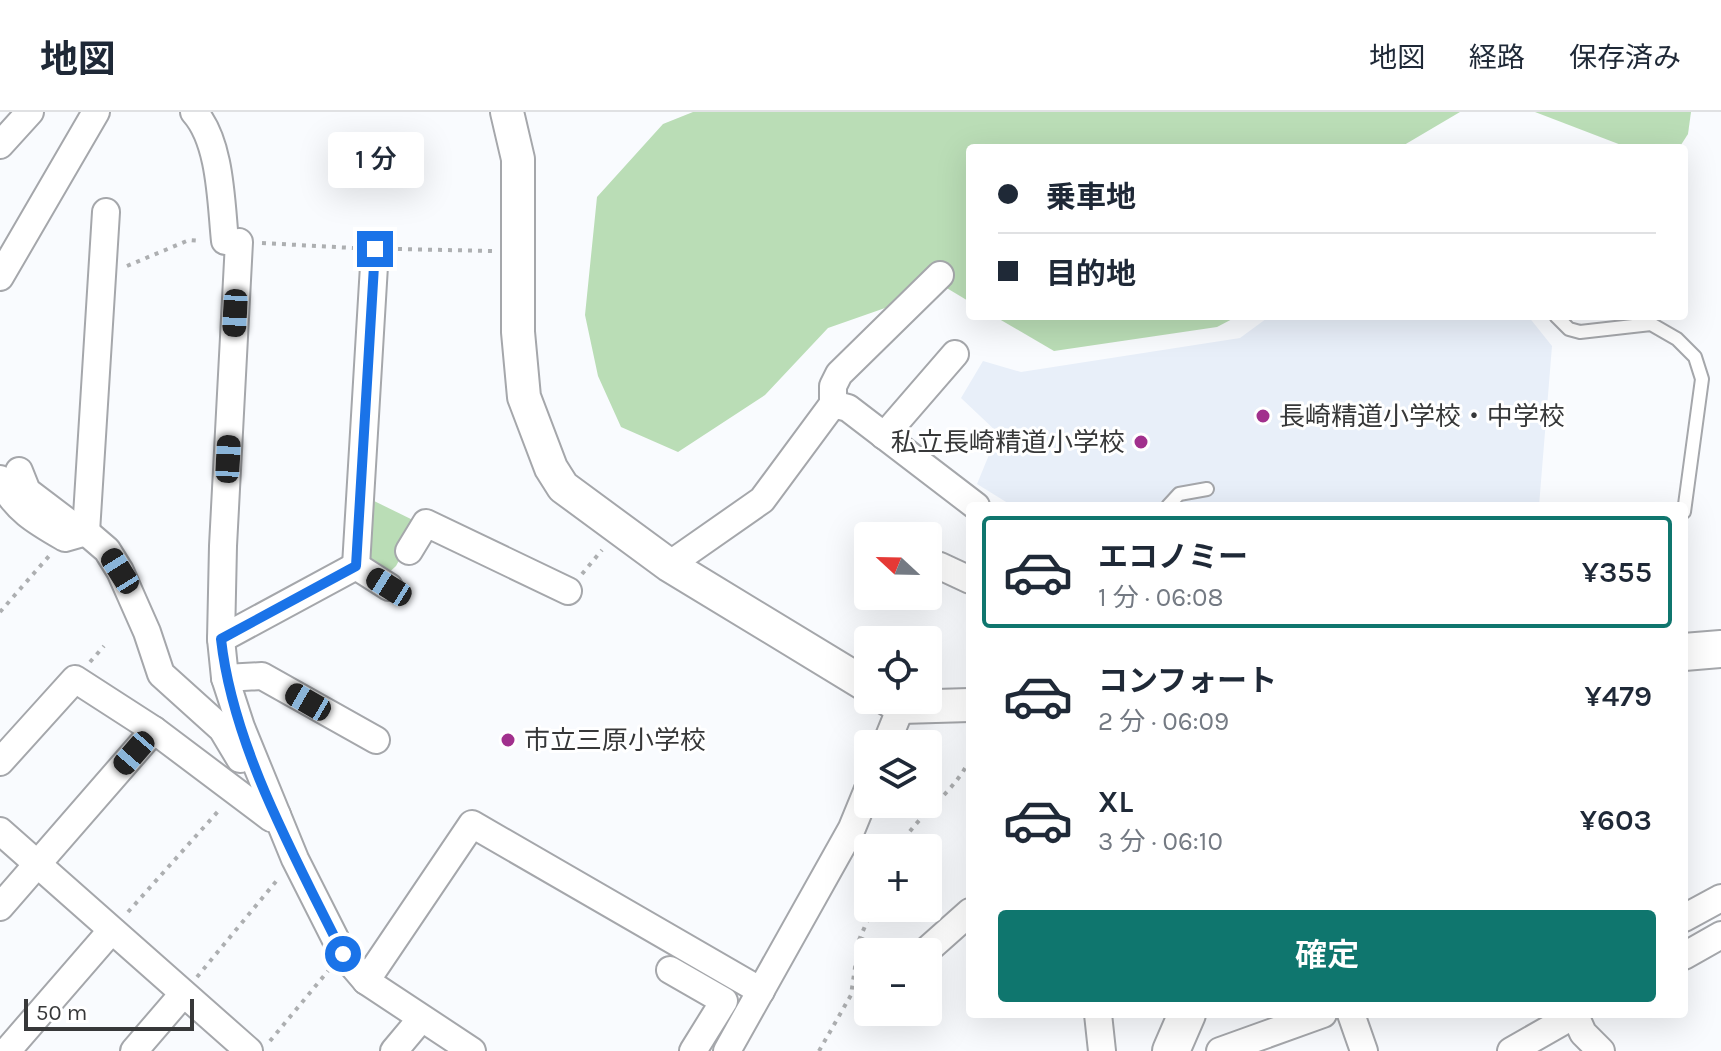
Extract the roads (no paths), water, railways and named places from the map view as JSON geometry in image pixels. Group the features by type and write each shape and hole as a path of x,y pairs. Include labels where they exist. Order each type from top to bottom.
{"main road":[{"path":"1688,652 1721,649"},
{"path":"1171,1051 1185,1018"}],"street":[{"path":"0,145 30,112"},
{"path":"0,277 96,112"},
{"path":"194,112 205,127 211,147 232,241 221,639 225,678 295,859 343,954 366,981 420,1020 472,1051"},
{"path":"512,114 518,159 518,332 524,397 542,450 563,487 669,565 854,677"},
{"path":"77,534 103,276 106,212"},
{"path":"356,566 375,249"},
{"path":"669,565 762,500 833,404 833,386 839,374 940,275"},
{"path":"884,436 955,354"},
{"path":"833,404 848,408 971,502"},
{"path":"10,475 77,534 107,550 120,571 147,632 161,674 222,729 245,767 261,776"},
{"path":"409,551 426,523 568,591"},
{"path":"221,639 356,566"},
{"path":"356,566 389,587"},
{"path":"942,567 966,578"},
{"path":"225,678 262,676 376,740"},
{"path":"0,762 75,679 154,730 271,818 277,815"},
{"path":"942,705 966,705"},
{"path":"0,907 154,730"},
{"path":"727,1051 856,818"},
{"path":"366,981 472,824 761,991"},
{"path":"0,831 249,1051"},
{"path":"1688,916 1721,898"},
{"path":"941,938 966,916"},
{"path":"7,1051 111,931"},
{"path":"1688,954 1721,935"},
{"path":"670,970 724,1001 693,1051"},
{"path":"134,1051 183,994"},
{"path":"1098,1018 1102,1051"},
{"path":"1220,1051 1312,1018"},
{"path":"1352,1018 1364,1051"},
{"path":"394,1051 420,1020"},
{"path":"1511,1051 1558,1021 1583,1033 1601,1051"}],"lane":[{"path":"1560,320 1569,329 1580,332 1651,324 1677,339 1695,357 1702,379 1685,502"},
{"path":"1172,502 1179,494 1207,489"}],"place":[{"name":"長崎精道小学校・中学校","path":"1263,416"},
{"name":"私立長崎精道小学校","path":"1141,442"},
{"name":"市立三原小学校","path":"508,740"}]}
